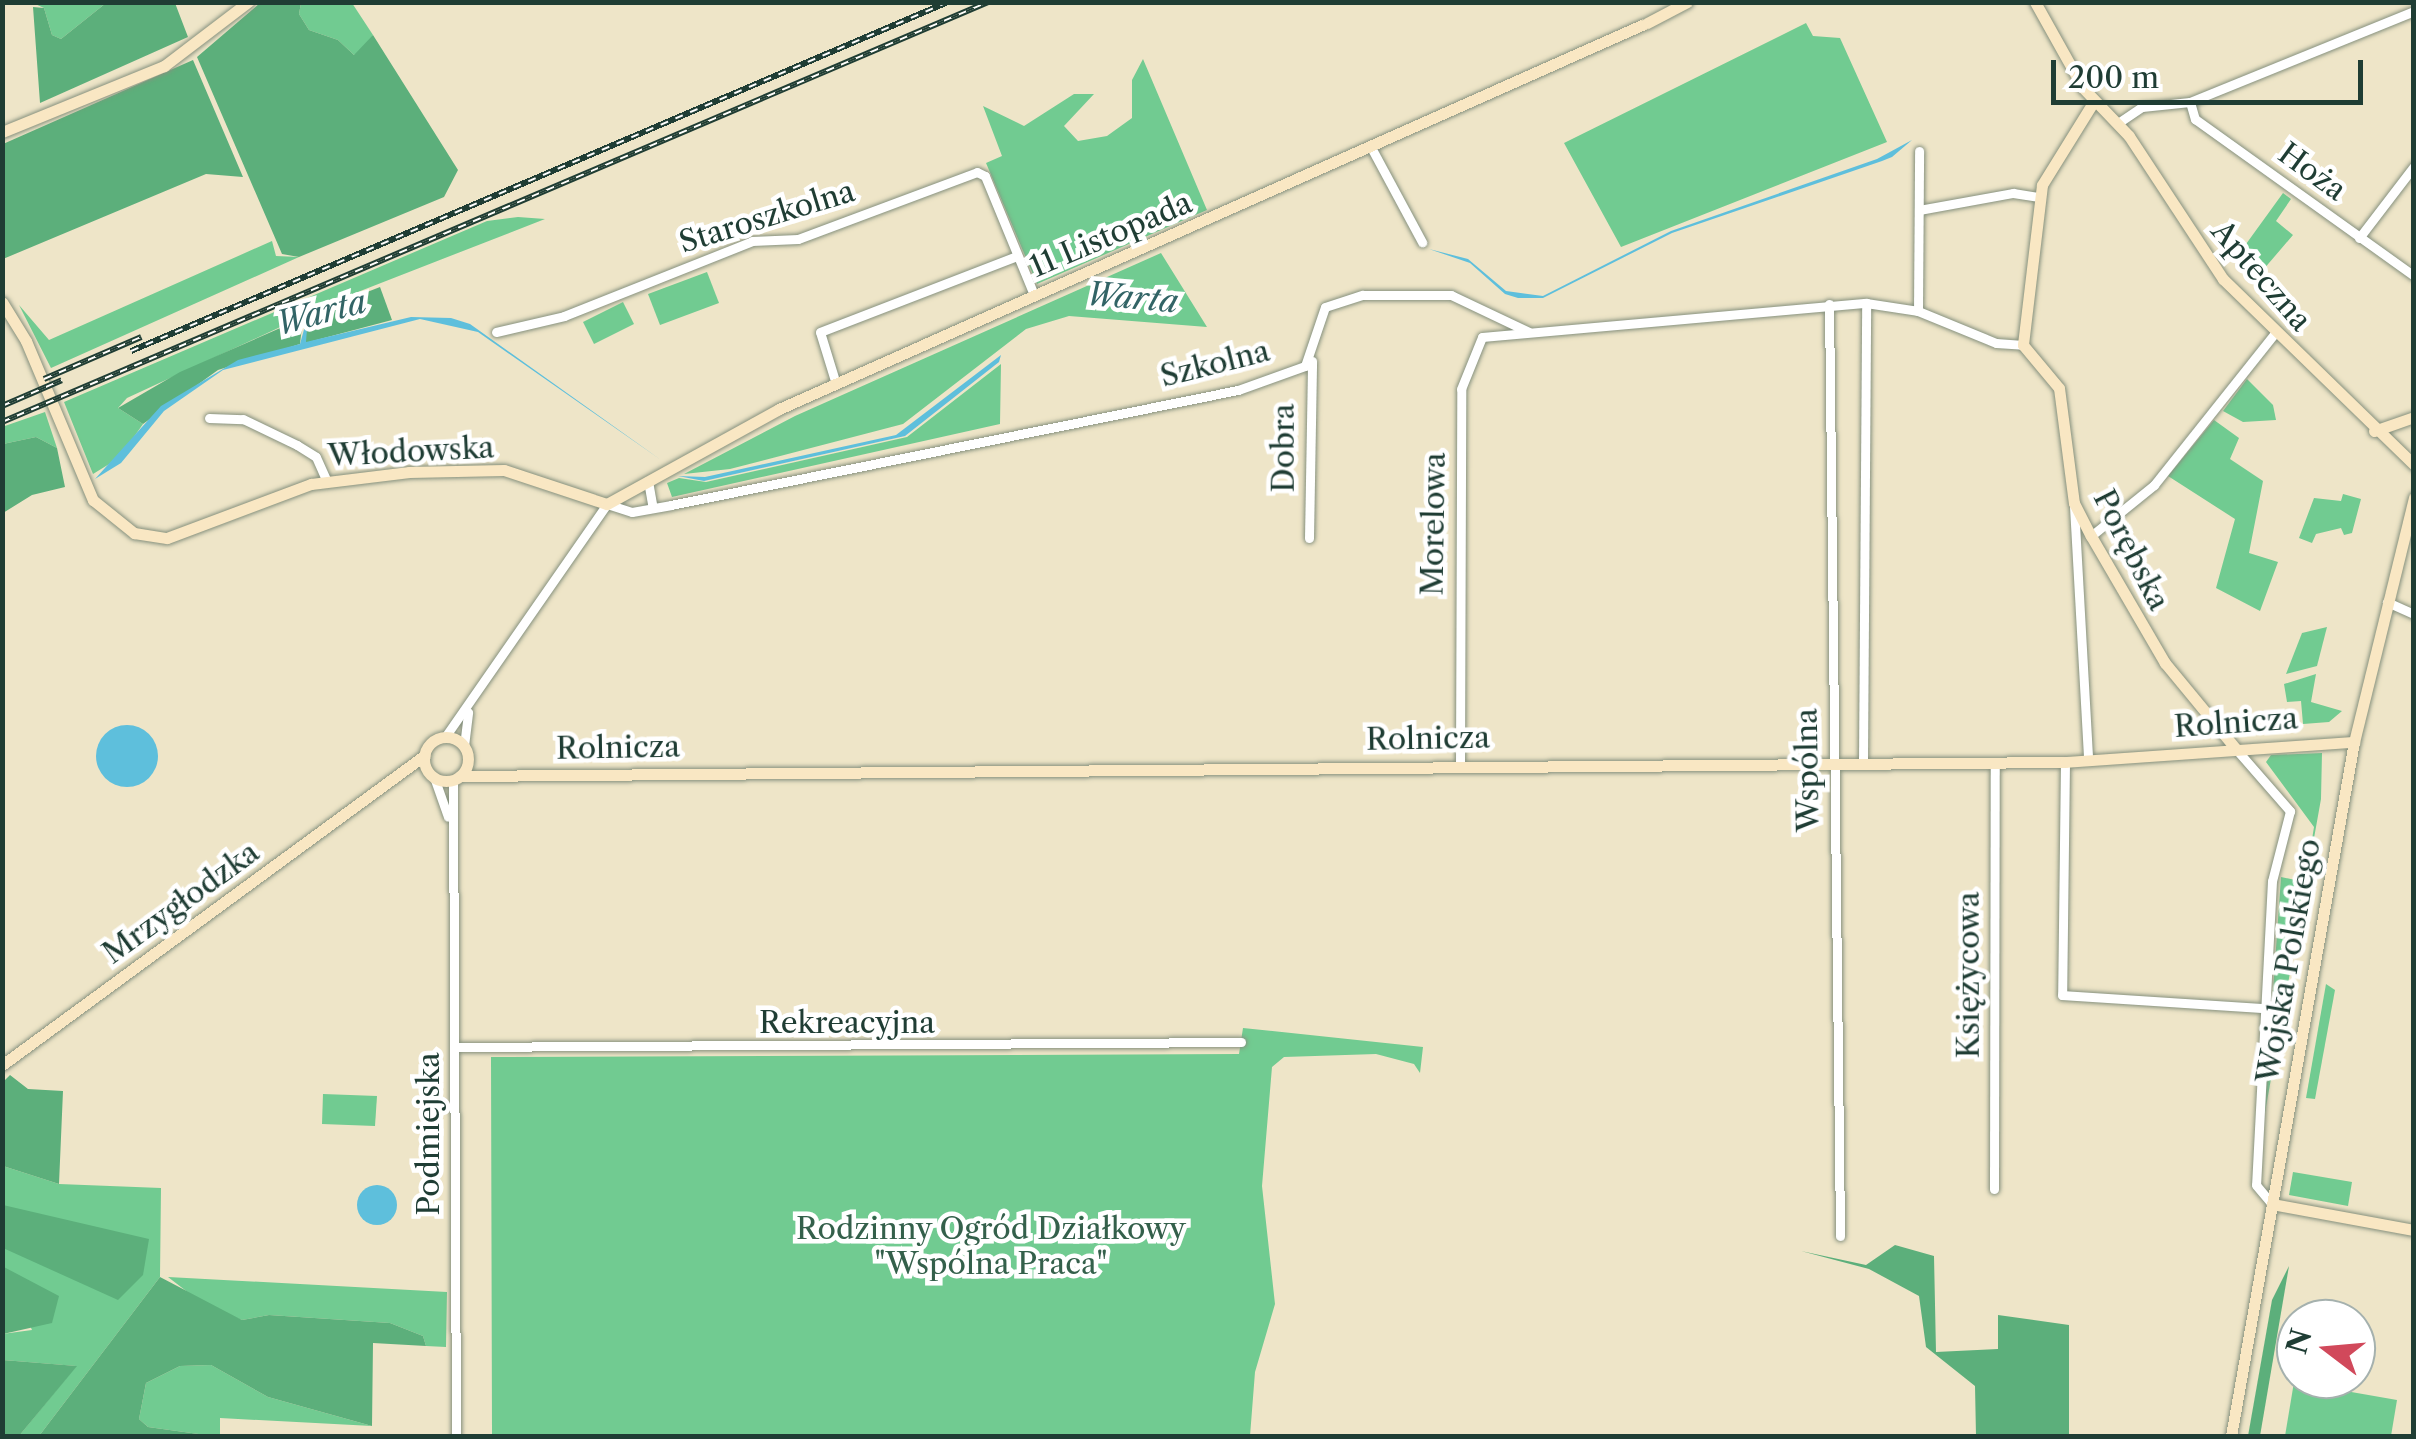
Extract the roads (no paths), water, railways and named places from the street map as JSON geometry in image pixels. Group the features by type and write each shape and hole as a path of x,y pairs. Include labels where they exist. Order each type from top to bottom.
{"street":[{"path":"2,132 192,48 248,2"},
{"name":"11 Listopada","path":"607,504 682,460 836,384 1372,149 1687,2"},
{"name":"Apteczna","path":"2036,2 2094,100 2118,123 2212,266 2274,334 2414,465"},
{"path":"2118,123 2152,103 2190,102 2414,11"},
{"path":"1530,332 1866,303 1918,310 1996,342 2023,345 2038,197 2052,163 2094,100"},
{"name":"Hoża","path":"2190,102 2195,119 2414,276"},
{"path":"1372,149 1422,242"},
{"path":"1918,310 1919,151"},
{"path":"2359,238 2413,169"},
{"name":"Staroszkolna","path":"496,332 564,316 752,241 798,239 977,172 1034,296"},
{"path":"1919,210 2014,194 2038,197"},
{"path":"836,384 820,332 1017,256"},
{"name":"Szkolna","path":"607,504 629,512 653,508 1238,390 1312,358 1325,307 1363,295 1451,294 1530,332"},
{"name":"Włodowska","path":"2,302 91,497 122,528 168,538 326,479 504,470 607,504"},
{"path":"1863,761 1866,303"},
{"name":"Wspólna","path":"1829,304 1840,1236"},
{"name":"Morelowa","path":"1460,764 1462,388 1482,338 1530,332"},
{"path":"2091,536 2154,485 2274,334"},
{"name":"Porębska","path":"2023,345 2059,388 2074,503 2091,536 2165,663 2290,811 2272,881 2265,1008"},
{"name":"Dobra","path":"1308,538 1312,358"},
{"path":"210,418 243,419 297,446 316,458 326,479"},
{"path":"2374,431 2414,418"},
{"path":"653,508 654,477"},
{"name":"Wojska Polskiego","path":"2232,1436 2354,742 2414,497"},
{"path":"2074,503 2088,760"},
{"path":"470,704 464,746 468,761 457,778 432,775 425,756 470,704 607,504"},
{"path":"2387,602 2414,614"},
{"path":"444,737 464,746"},
{"name":"Rolnicza","path":"457,778 1460,764 2065,762 2354,742"},
{"name":"Mrzygłodzka","path":"2,1065 425,756"},
{"name":"Rolnicza","path":"468,761 502,775"},
{"name":"Księżycowa","path":"1994,1189 1995,762"},
{"path":"2065,762 2062,996 2265,1008 2256,1185 2272,1204 2414,1230"},
{"name":"Mrzygłodzka","path":"389,782 432,775"},
{"name":"Podmiejska","path":"432,775 452,830"},
{"name":"Podmiejska","path":"456,1436 452,830 457,778"},
{"name":"Rekreacyjna","path":"454,1047 834,1050 1241,1042"}],"water":[{"path":"1912,140 1882,161 1672,233 1543,298 1505,294 1470,263 1429,249 1468,259 1506,291 1543,296 1671,231 1877,159"},
{"path":"308,315 306,342 411,317 451,318 470,324 661,460 478,332 420,319 223,370 164,411 121,463 95,479 161,406 238,360 300,344"},
{"path":"1001,355 999,362 905,436 704,481 678,476 705,477 896,435"},
{"path":"127,725 149,734 158,756 149,778 127,787 105,778 96,756 105,734"},
{"path":"377,1185 391,1191 397,1205 391,1219 377,1225 363,1219 357,1205 363,1191"}],"railway":[{"path":"131,351 948,2"},
{"path":"2,422 988,2"},
{"path":"44,379 141,337"},
{"path":"2,406 62,380"}],"water label":[{"name":"Warta","path":"1132,298"},
{"name":"Warta","path":"321,313"}],"park label":[{"name":"Rodzinny Ogród Działkowy \"Wspólna Praca\"","path":"991,1246"}]}
